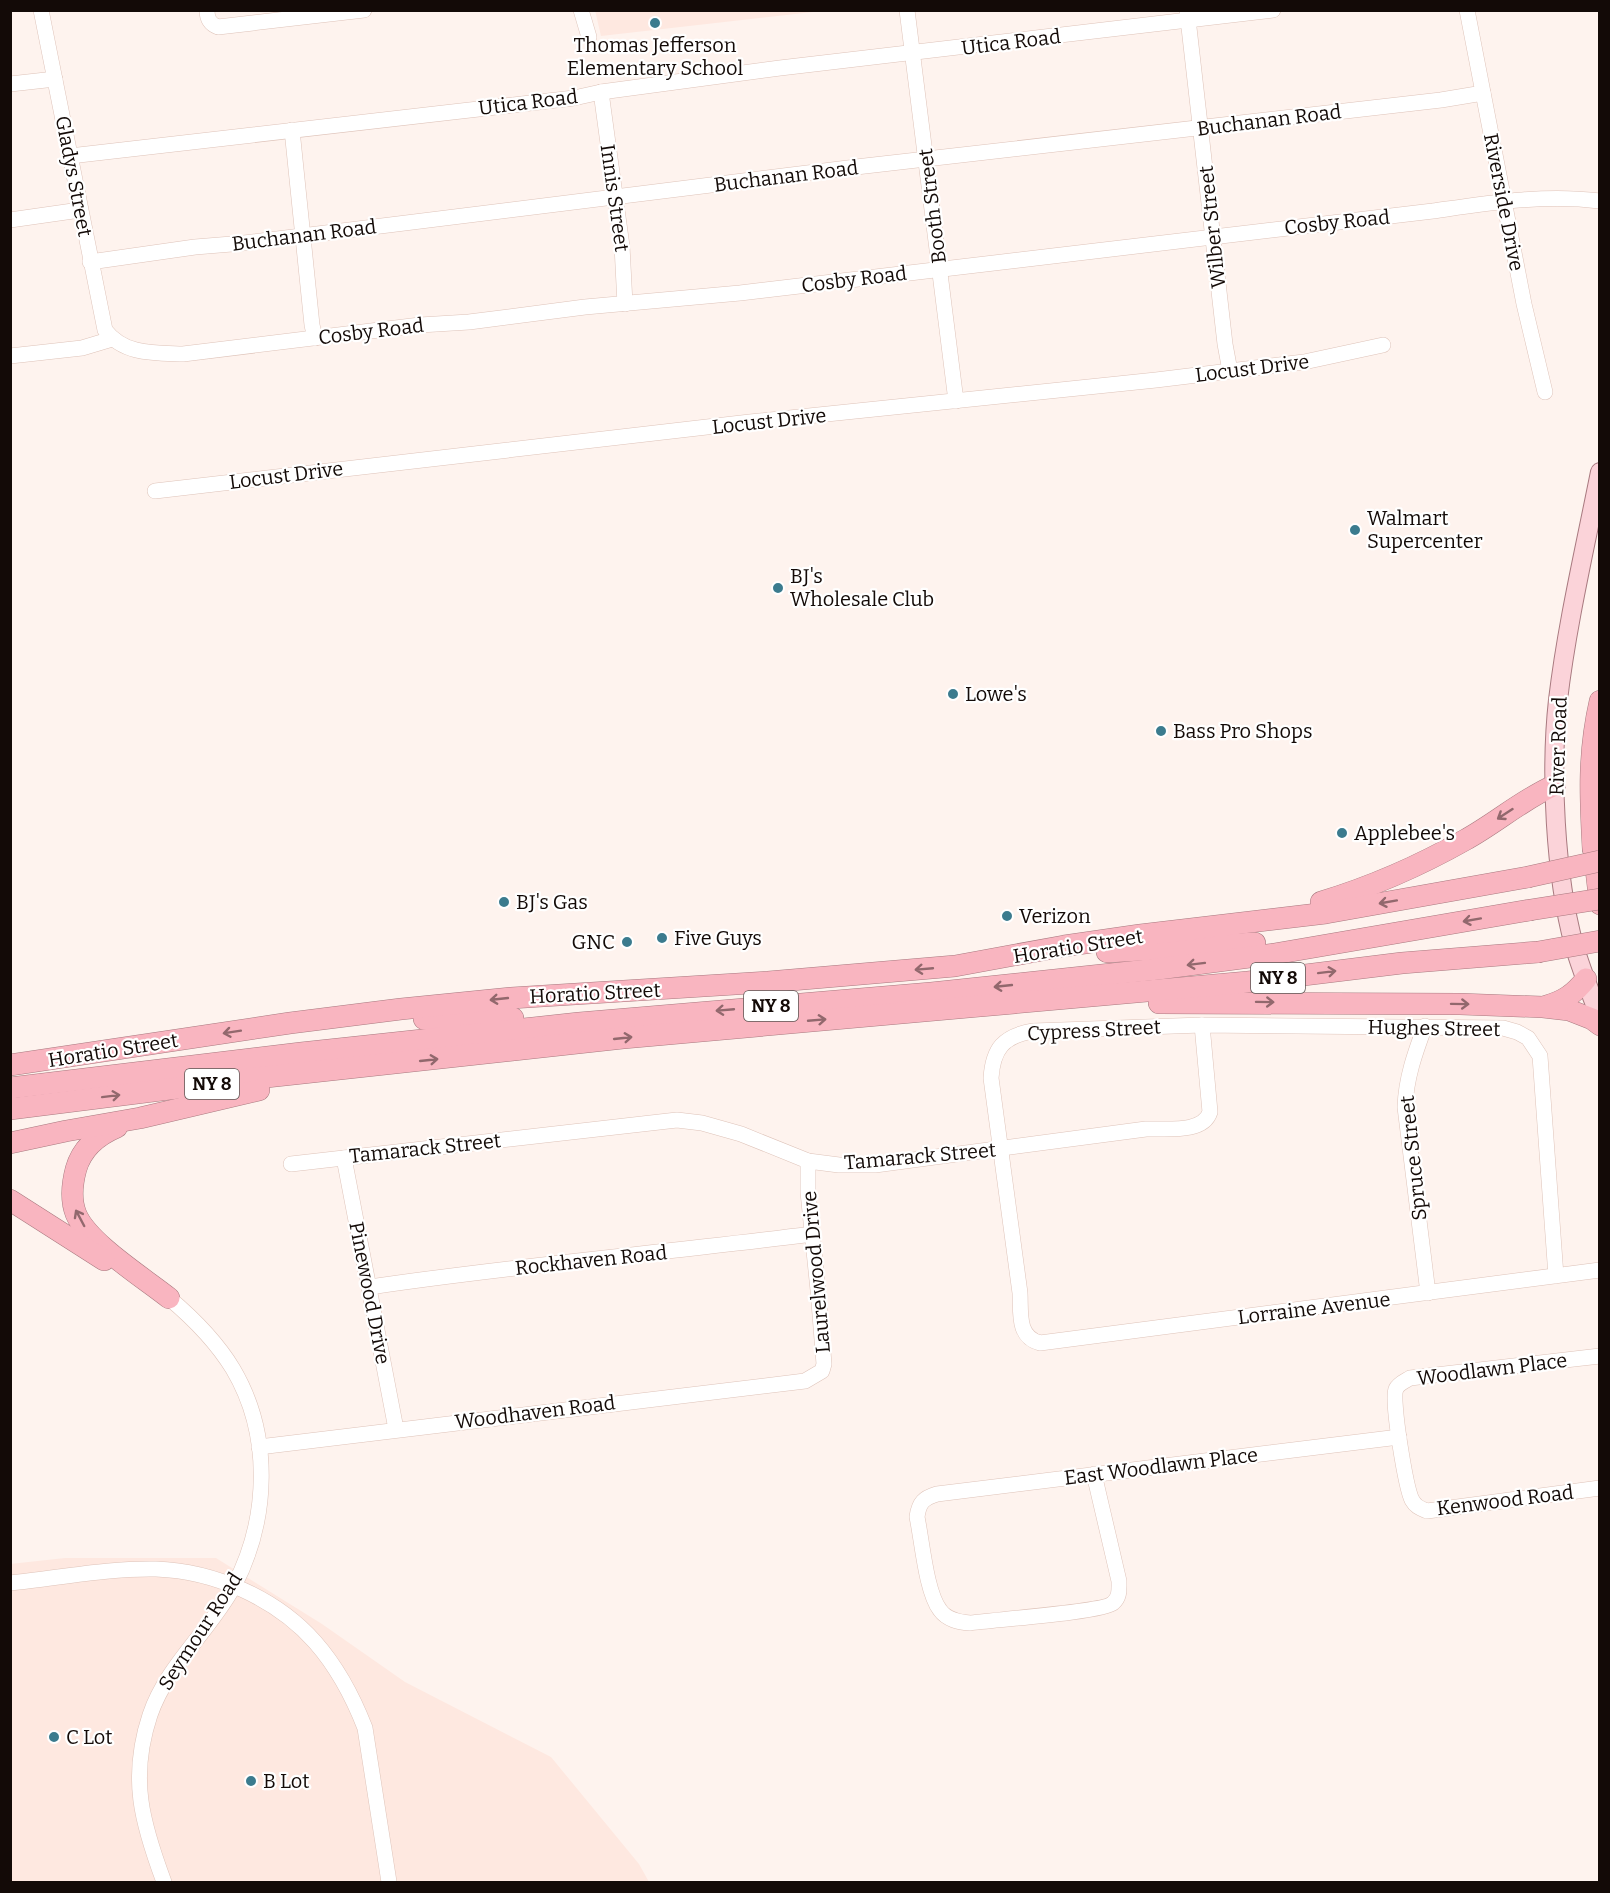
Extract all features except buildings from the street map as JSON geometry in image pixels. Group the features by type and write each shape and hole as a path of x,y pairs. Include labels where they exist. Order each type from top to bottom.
{"highway":[{"path":"1599,701 1590,765 1599,904"},
{"path":"1596,855 1599,765"},
{"path":"1255,921 1347,894 1396,875 1466,840 1555,784"},
{"path":"1255,921 1326,913 1528,877 1596,855"},
{"name":"NY 8","path":"10,1088 579,1023 1011,985 1275,954 1599,899"},
{"name":"Horatio Street","path":"10,1065 401,1008 511,998 768,982 955,966 1064,946 1180,929 1255,921"},
{"path":"1002,958 1042,958 1186,946 1355,940"},
{"name":"NY 8","path":"10,1109 623,1038 1248,982 1402,963 1538,952 1599,941"},
{"path":"1538,952 1599,950"},
{"path":"1543,1007 1560,1002 1574,994 1586,979"},
{"path":"1018,1003 1242,1002 1543,1007 1569,1010 1592,1019 1599,1025"},
{"path":"290,1023 439,1018 553,1018 579,1023"},
{"path":"10,1143 140,1118 371,1066"},
{"path":"140,1118 97,1137 84,1151 78,1162 73,1181 72,1199 76,1214 96,1240 169,1298"},
{"path":"10,1200 123,1272 169,1298"}],"main road":[{"name":"River Road","path":"1599,472 1568,633 1558,701 1555,784 1559,851 1566,904 1574,944 1599,1018"}],"street":[{"name":"Gladys Street","path":"41,10 90,262 105,330 112,339"},
{"path":"207,10 207,17 213,25 218,27 364,10"},
{"path":"581,10 589,37"},
{"name":"Booth Street","path":"907,10 956,401"},
{"name":"Utica Road","path":"70,156 574,98 602,92 913,53 1187,15 1273,10"},
{"name":"Riverside Drive","path":"1467,10 1524,304 1545,392"},
{"name":"Wilber Street","path":"1187,15 1230,371"},
{"path":"10,84 55,79"},
{"name":"Innis Street","path":"602,92 622,246 625,304"},
{"name":"Buchanan Road","path":"90,262 303,234 856,167 1441,100 1483,93"},
{"path":"292,130 315,338"},
{"name":"Cosby Road","path":"112,339 126,348 148,353 183,354 420,325 469,322 585,307 939,269 1504,201 1555,197 1599,201"},
{"path":"10,220 80,210"},
{"path":"10,356 82,348 112,339"},
{"name":"Locust Drive","path":"155,491 1230,371 1304,362 1383,345"},
{"name":"Hughes Street","path":"1203,1025 1503,1028 1528,1038 1540,1056 1556,1276"},
{"name":"Cypress Street","path":"1029,1339 1022,1323 991,1078 996,1051 1006,1041 1021,1033 1033,1031 1203,1025"},
{"name":"Tamarack Street","path":"291,1164 677,1120 702,1123 741,1134 807,1161 839,1165 875,1165 1146,1129 1199,1125 1208,1119 1210,1112 1203,1025"},
{"name":"Spruce Street","path":"1425,1026 1409,1069 1405,1087 1405,1107 1428,1293"},
{"name":"Pinewood Drive","path":"344,1158 396,1429"},
{"name":"Laurelwood Drive","path":"807,1161 824,1364 822,1371 811,1378"},
{"name":"Rockhaven Road","path":"370,1287 812,1234"},
{"name":"Lorraine Avenue","path":"1029,1339 1040,1343 1599,1270"},
{"name":"Seymour Road","path":"164,1882 147,1838 142,1815 139,1777 150,1715 162,1687 179,1660 219,1610 234,1585 251,1545 258,1519 261,1493 259,1447 251,1410 233,1368 193,1318 169,1298"},
{"name":"Woodlawn Place","path":"1413,1502 1409,1493 1399,1437 1395,1396 1396,1389 1401,1383 1410,1378 1599,1356"},
{"name":"Woodhaven Road","path":"259,1447 805,1381 811,1378"},
{"name":"East Woodlawn Place","path":"1094,1474 1119,1585 1119,1594 1113,1604 1106,1607 970,1623 957,1622 940,1611 930,1583 918,1517 919,1506 923,1499 937,1494 1094,1474 1399,1437"},
{"name":"Kenwood Road","path":"1413,1502 1418,1508 1427,1510 1599,1488"},
{"path":"10,1583 123,1570 158,1569 192,1574 234,1585 265,1602 298,1625 315,1642 339,1674 356,1705 365,1728 389,1882"}],"shaded area":[{"name":"Thomas Jefferson Elementary School","path":"595,10 822,10 822,11 601,36"},
{"path":"65,1558 216,1558 322,1624 405,1682 551,1757 639,1864 649,1882 11,1882 10,1564"}],"place":[{"name":"Thomas Jefferson Elementary School","path":"655,23"},
{"name":"Walmart Supercenter","path":"1355,530"},
{"name":"BJ's Wholesale Club","path":"778,588"},
{"name":"Lowe's","path":"953,694"},
{"name":"Bass Pro Shops","path":"1161,731"},
{"name":"Applebee's","path":"1342,833"},
{"name":"BJ's Gas","path":"504,902"},
{"name":"Verizon","path":"1007,916"},
{"name":"Five Guys","path":"662,938"},
{"name":"GNC","path":"627,942"},
{"name":"C Lot","path":"54,1737"},
{"name":"B Lot","path":"251,1781"}]}
